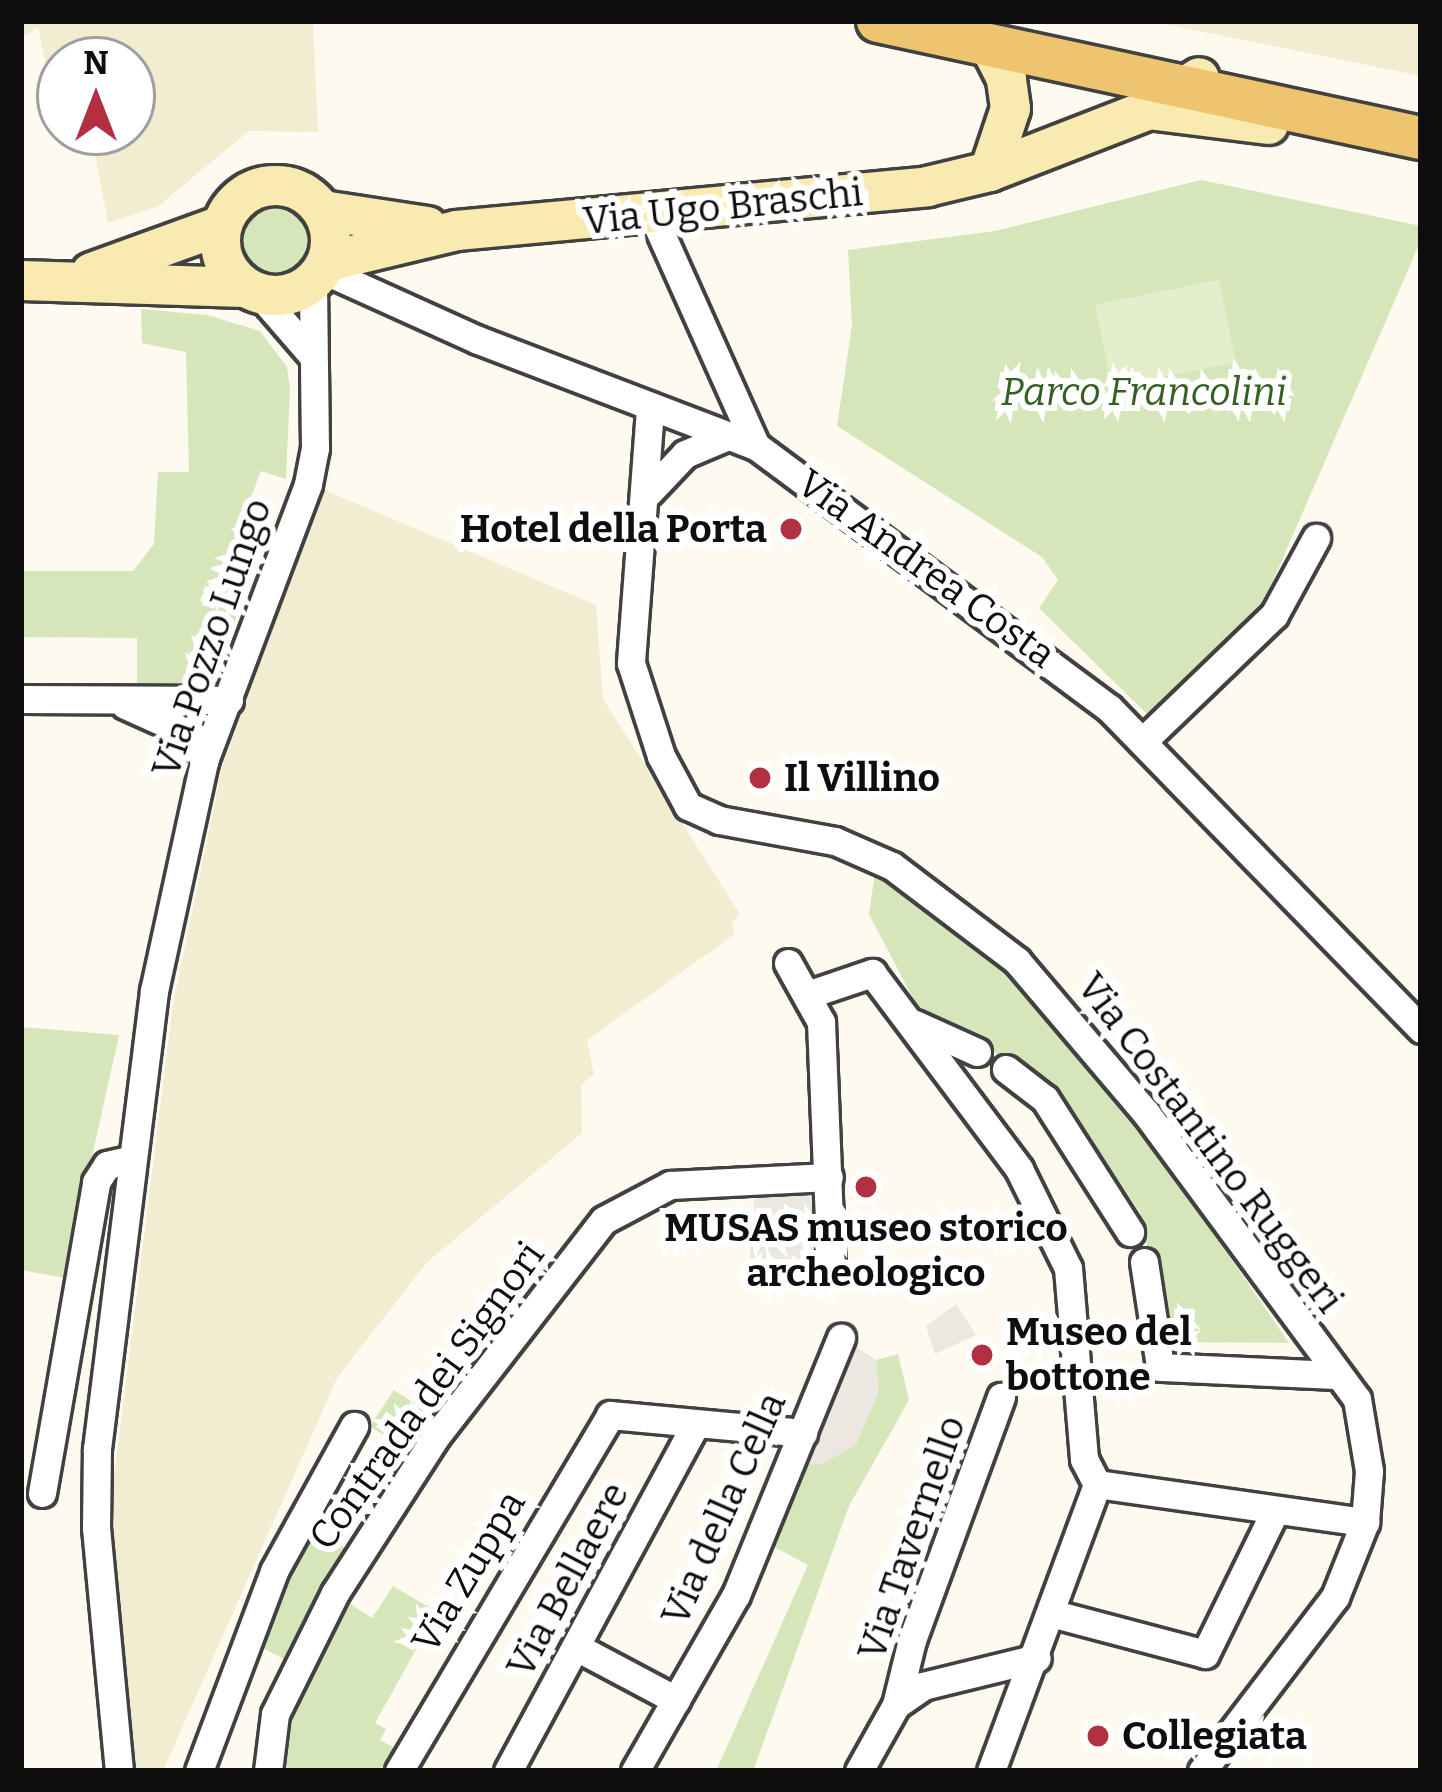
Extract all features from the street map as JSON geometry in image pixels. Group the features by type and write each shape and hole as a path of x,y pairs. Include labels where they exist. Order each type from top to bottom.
{"main road":[{"path":"878,21 1177,91 1421,138"},
{"path":"1177,91 1421,125"}],"street":[{"path":"988,171 1005,141 1010,108 1006,78 990,47"},
{"name":"Via Ugo Braschi","path":"321,270 456,230 653,216 927,186 988,171 1177,91"},
{"path":"21,280 288,295 321,270 322,210 310,196 277,184 242,195 221,225 68,280"},
{"name":"Via Ugo Braschi","path":"322,210 456,230"},
{"path":"653,216 756,446"},
{"path":"221,225 223,260 310,354"},
{"name":"Via Pozzo Lungo","path":"118,1771 97,1468 154,991 204,761 308,484 315,448 310,354 321,270"},
{"name":"Via Andrea Costa","path":"321,270 650,409 756,446 1052,660 1143,741 1417,1017"},
{"path":"650,409 650,492"},
{"path":"650,492 685,454 728,436"},
{"name":"Via Costantino Ruggeri","path":"650,492 631,663 661,756 688,806 854,849 892,866 985,932 1074,1023 1357,1399 1369,1471 1365,1522 1335,1597 1202,1771"},
{"path":"1143,741 1274,615 1316,538"},
{"path":"21,699 229,700"},
{"path":"104,699 192,734 204,761"},
{"path":"788,963 821,1022 831,1266"},
{"path":"807,995 872,973 915,1024 1051,1224 1068,1268 1084,1460 1097,1484 1054,1614 991,1771"},
{"path":"915,1024 977,1052"},
{"path":"1006,1069 1046,1099 1130,1232"},
{"path":"42,1492 96,1182 107,1165 132,1160"},
{"name":"Contrada dei Signori","path":"268,1771 275,1714 334,1593 437,1435 597,1229 670,1185 755,1175 829,1177"},
{"path":"1144,1262 1160,1366 1338,1375"},
{"name":"Via della Cella","path":"635,1771 736,1595 841,1337"},
{"name":"Via Tavernello","path":"859,1771 896,1705 912,1640 1001,1396"},
{"name":"Via Zuppa","path":"409,1767 610,1415 696,1424"},
{"path":"696,1424 803,1432"},
{"name":"Via Bellaere","path":"508,1771 696,1424"},
{"path":"199,1771 282,1553 354,1426"},
{"path":"1097,1484 1274,1513 1365,1522"},
{"path":"1054,1614 1205,1654 1274,1513"},
{"path":"578,1648 676,1700"},
{"path":"896,1705 923,1686 1037,1658"}],"shaded area":[{"path":"21,21 313,21 318,132 249,131 157,207 108,223 95,156 156,156 156,36 40,36 38,27 21,38"},
{"path":"1150,21 1421,21 1421,76"},
{"path":"322,489 596,605 603,699 740,914 732,923 735,934 587,1040 594,1074 581,1085 582,1133 427,1262 337,1378 163,1771 128,1771 109,1517 173,1004 222,768"},
{"path":"756,1175 829,1177 831,1266 750,1258"},
{"path":"956,1304 976,1335 935,1354 926,1326"},
{"path":"840,1339 876,1360 879,1391 856,1445 822,1464 791,1463"}],"green space":[{"name":"Parco Francolini","path":"1201,180 1421,226 1421,240 1263,604 1149,716 1039,608 1058,580 1042,557 837,426 852,325 848,250 995,231"},
{"path":"276,202 303,213 314,240 303,267 276,278 249,267 238,240 249,213"},
{"path":"1219,280 1236,362 1112,387 1095,305"},
{"path":"141,309 207,315 260,331 287,367 286,479 261,471 247,507 272,518 216,673 195,686 137,687 137,638 21,637 21,571 133,571 154,544 158,472 189,472 186,352 142,343"},
{"path":"876,866 1020,986 1118,1095 1289,1343 1167,1342 1140,1212 1055,1089 917,1006 869,914"},
{"path":"21,1027 119,1035 65,1278 21,1270"},
{"path":"841,1338 876,1360 898,1354 909,1400 849,1506 753,1771 716,1771 808,1565 759,1539"},
{"path":"394,1390 438,1419 415,1456 370,1426"},
{"path":"306,1525 352,1552 287,1661 256,1644"},
{"path":"393,1586 437,1612 375,1723 386,1729 380,1740 398,1750 379,1771 268,1771 275,1714 338,1596 372,1618"}],"place":[{"name":"Hotel della Porta","path":"791,529"},
{"name":"Il Villino","path":"760,778"},
{"name":"MUSAS museo storico archeologico","path":"866,1187"},
{"name":"Museo del bottone","path":"982,1355"},
{"name":"Collegiata","path":"1098,1736"}]}
